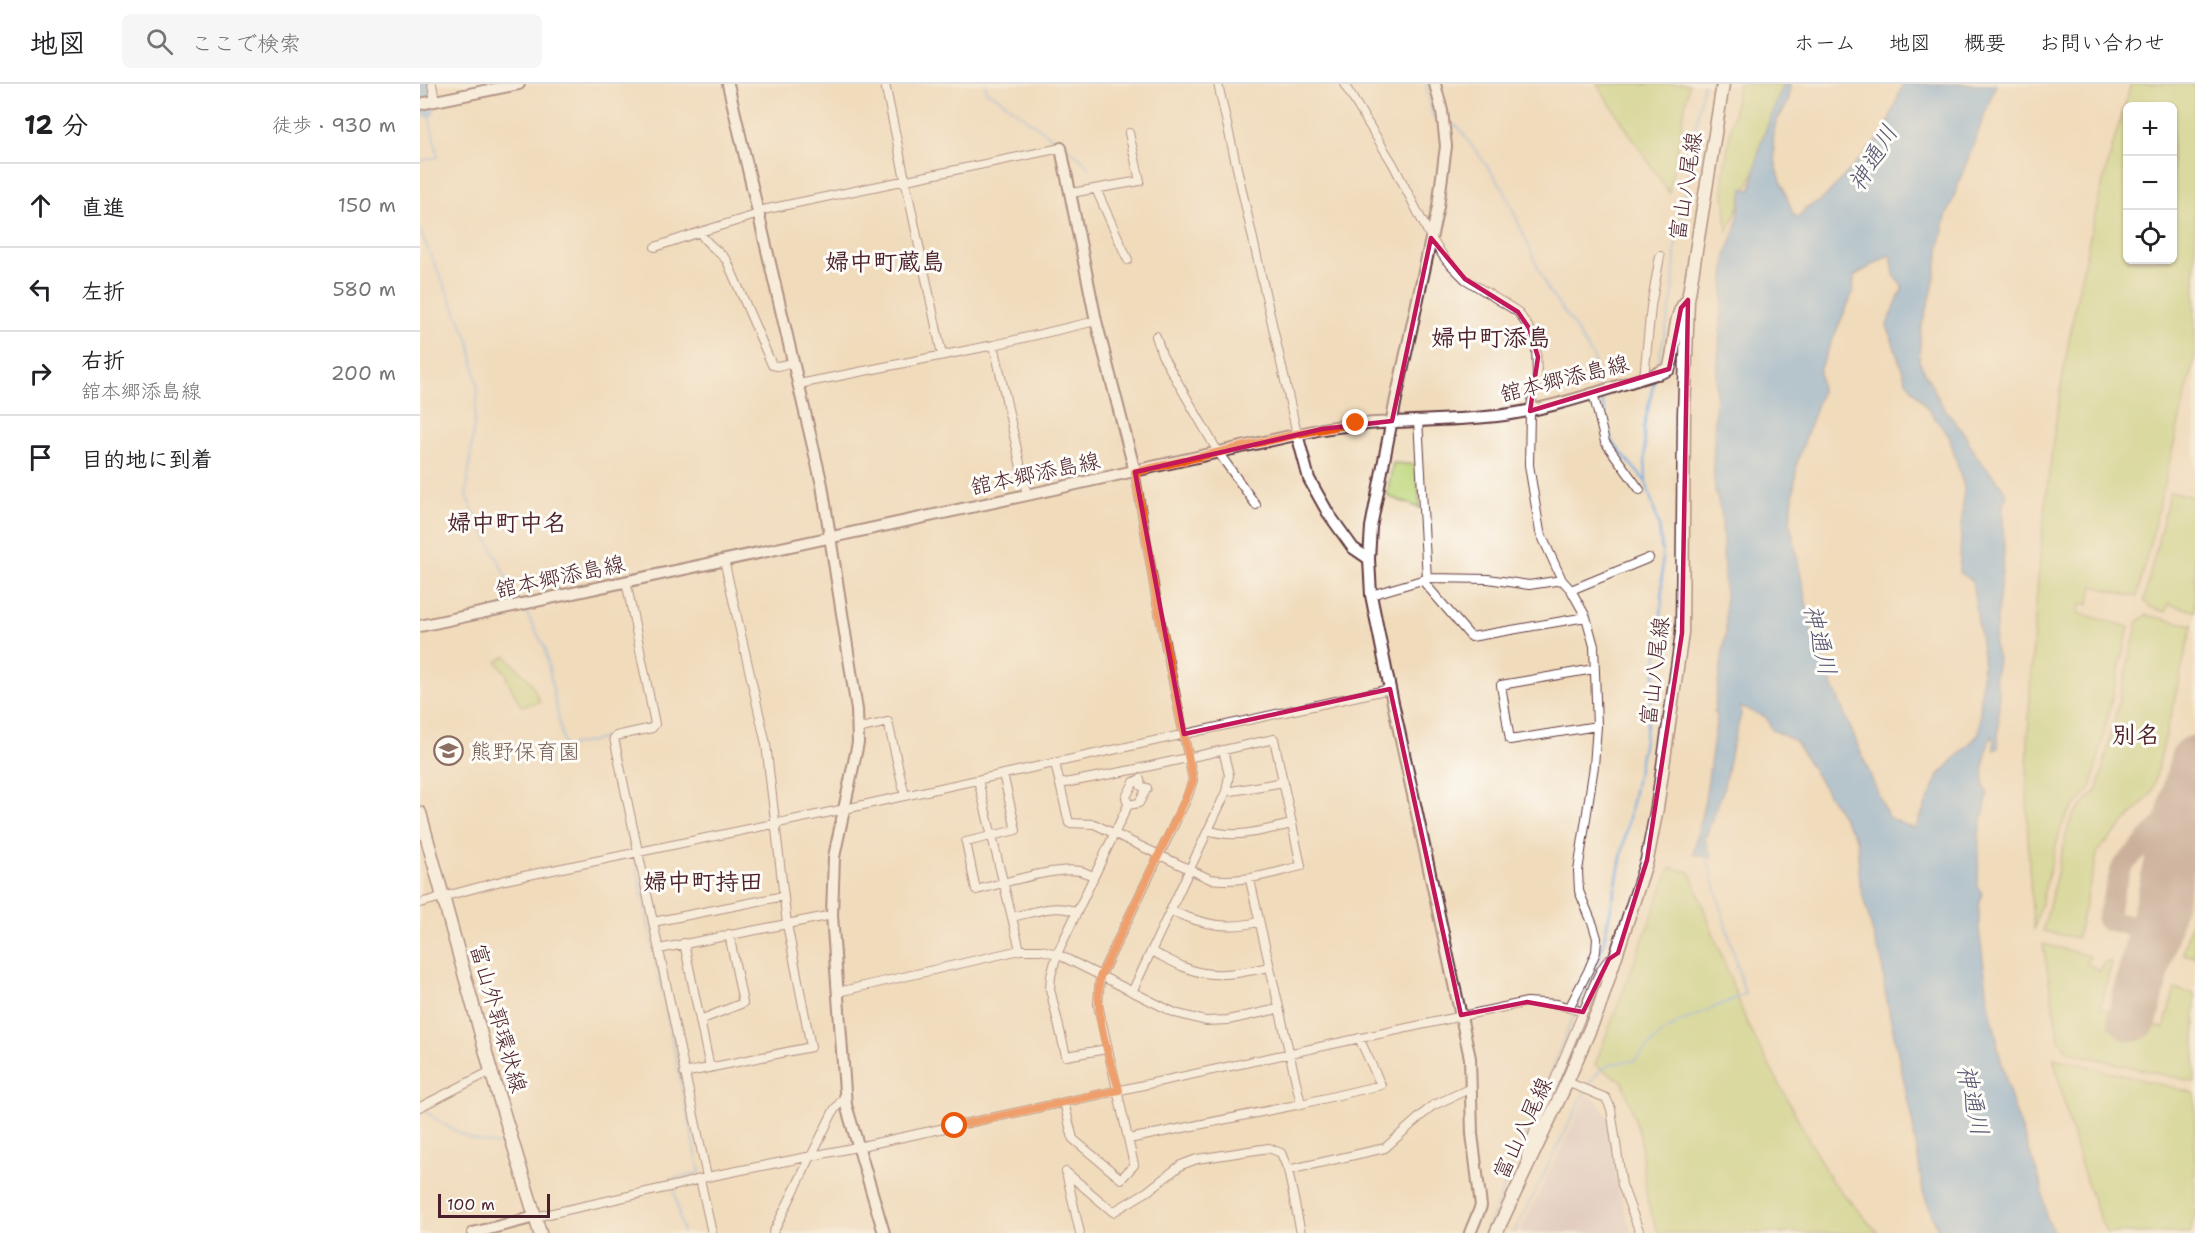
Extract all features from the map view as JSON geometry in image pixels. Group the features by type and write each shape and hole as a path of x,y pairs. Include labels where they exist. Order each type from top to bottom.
{"main road":[{"name":"富山八尾線","path":"1496,1233 1599,1008 1647,860 1657,808 1682,633 1684,414 1688,300 1723,84"},
{"path":"1653,375 1669,369 1681,308 1688,300"},
{"name":"富山外郭環状線","path":"420,813 491,1071 540,1233"}],"street":[{"path":"432,84 435,101"},
{"path":"420,104 481,88 519,84"},
{"path":"728,84 822,485 857,710 858,743 834,857 832,915 846,1096 858,1147 884,1233"},
{"path":"885,84 942,355"},
{"path":"1218,84 1309,479 1328,513 1353,548 1369,559"},
{"path":"1344,84 1393,164 1431,238 1446,260 1465,279 1518,312 1529,327 1536,344 1538,357 1530,411 1529,465 1540,532 1562,580 1571,590 1586,617 1594,646 1597,726 1594,766 1578,871 1579,891 1597,938 1596,952 1526,1155 1527,1167"},
{"path":"1435,84 1442,111 1446,146 1431,238 1371,527 1369,559 1371,595 1390,689 1470,1058 1472,1134 1481,1206 1470,1233"},
{"path":"1071,193 1140,181 1129,133"},
{"path":"655,247 759,212 1061,148 1096,321 1135,472 1157,603 1193,780 1100,977 1098,1005 1107,1049 1119,1090 1134,1165 1121,1179 1072,1139 1064,1102"},
{"path":"1096,189 1128,260"},
{"path":"700,232 703,239 720,252 727,261 771,365 794,363"},
{"path":"1653,375 1652,306 1660,256"},
{"path":"799,384 994,345 1096,321"},
{"path":"1156,336 1162,355 1218,452 1256,505"},
{"path":"994,345 1027,495"},
{"name":"舘本郷添島線","path":"420,626 1135,472 1297,434 1356,423 1486,417 1530,411 1653,375"},
{"path":"1593,393 1605,442 1640,490"},
{"path":"1418,420 1424,579 1471,637 1586,617"},
{"path":"1571,590 1649,558"},
{"path":"684,1073 811,1047 788,924 766,744 724,560"},
{"path":"1371,595 1424,579 1488,579 1530,585 1562,580"},
{"path":"626,581 655,724 652,728 614,738 684,1073 712,1233"},
{"path":"1594,669 1501,685 1510,740 1597,726"},
{"path":"420,903 505,880 845,809 1390,689"},
{"path":"858,729 888,722 905,796"},
{"path":"1054,763 1069,823 1094,824 1210,879 1230,882 1301,866 1274,739 1137,770 1060,784"},
{"path":"1132,992 1226,792 1229,775 1223,750"},
{"path":"1128,805 1139,803 1147,789 1141,786 1137,770"},
{"path":"1004,774 1016,830 966,842 976,890 1070,870 1094,876"},
{"path":"1107,1049 1066,1056 1050,989 1051,976 1057,954 1128,805 1126,797 1134,782 1140,779"},
{"path":"978,780 1020,950"},
{"path":"1226,792 1284,782"},
{"path":"1208,830 1220,834 1240,835 1292,824"},
{"path":"1250,879 1301,1104"},
{"path":"653,922 784,896"},
{"path":"1012,917 1059,908 1077,913"},
{"path":"1171,911 1200,923 1220,926 1240,926 1259,922"},
{"path":"659,949 832,915"},
{"path":"700,1020 743,1003 729,934"},
{"path":"684,944 710,1068"},
{"path":"838,992 1020,950 1041,950 1057,954 1175,1013 1206,1021 1228,1020 1278,1009"},
{"path":"1151,951 1191,970 1205,973 1232,974 1269,967"},
{"path":"1576,1010 1609,959 1618,953"},
{"path":"473,1233 536,1216 703,1178 858,1147 1527,1002 1543,1002 1576,1010"},
{"path":"1129,1139 1301,1104 1381,1085 1359,1038"},
{"path":"420,1107 491,1071"},
{"path":"1567,1082 1606,1098 1611,1109 1622,1185 1640,1233"},
{"path":"1288,1170 1385,1149 1432,1106 1471,1088"},
{"path":"773,1233 810,1155 834,1110 846,1096"},
{"path":"1080,1233 1066,1172 1113,1212 1148,1191 1181,1164 1197,1159 1269,1148 1281,1153 1288,1170 1302,1233"}],"highlighted area":[{"path":"1431,238 1465,279 1518,312 1529,328 1538,357 1530,411 1669,369 1681,308 1688,300 1682,633 1647,860 1618,953 1609,959 1583,1012 1527,1002 1461,1015 1390,689 1184,734 1135,472 1322,429 1392,421"}],"shaded area":[{"path":"1587,1096 1597,1101 1610,1121 1618,1188 1632,1233 1519,1233"}],"green space":[{"path":"1597,84 1689,84 1669,193"},
{"path":"1738,84 1786,84 1756,167 1727,233 1723,178"},
{"path":"2131,84 2195,84 2195,356 2137,597 2093,586 2088,605 2081,603 2078,613 2129,627 2091,788 2067,815 2061,827 2034,930 2028,852 2027,774 2032,657 2041,550 2057,415 2080,281 2123,111 2123,264 2177,264 2177,102 2126,102"},
{"path":"1393,463 1417,465 1420,508 1387,496"},
{"path":"2170,492 2195,497 2195,611 2168,604 2166,612 2150,607 2144,600"},
{"path":"2146,615 2192,625 2152,793 2098,851 2077,938 2043,931 2069,824 2075,813 2098,789 2138,622"},
{"path":"506,656 531,682 540,702 521,706 506,678 508,676 497,662"},
{"path":"1670,868 1690,872 1748,1026 1830,1179 1878,1233 1658,1233 1647,1200 1640,1136 1623,1082 1595,1065"},
{"path":"2195,907 2195,957 2183,954"},
{"path":"2043,944 2090,956 2086,963 2100,971 2105,961 2112,962 2100,1008 2164,1028 2175,989 2195,994 2195,1082 2067,1050 2059,1040"},
{"path":"2054,1058 2195,1093 2195,1214 2190,1233 2106,1233 2076,1147"}],"water":[{"name":"神通川","path":"1783,84 1791,84 1788,102 1775,126 1773,137 1778,172 1794,216 1801,216 1805,208 1821,201 1884,133 1903,84 1996,84 1944,223 1932,292 1921,327 1919,361 1942,405 1964,433 1977,457 2007,495 2003,504 2004,553 1994,645 1998,659 1995,678 1999,693 1998,748 1994,750 1993,735 1984,764 1984,782 1988,794 1979,834 1978,886 1982,894 1979,906 1979,929 1989,1004 1998,1049 2012,1102 2042,1187 2047,1219 2055,1233 1939,1233 1923,1191 1912,1120 1885,992 1882,959 1860,885 1857,840 1795,741 1772,730 1766,717 1740,707 1741,715 1723,791 1705,839 1712,858 1693,854 1705,800 1717,716 1714,711 1726,631 1722,516 1715,490 1713,466 1716,387 1726,255 1736,228 1743,188 1751,190 1760,145","holes":["1891,254 1894,275 1903,287 1887,325 1906,381 1949,436 1964,487 1959,572 1972,580 1983,657 1979,734 1939,775 1915,829 1888,817 1814,641 1790,523 1797,463 1821,392 1820,369 1853,292 1854,276"]}],"waterway":[{"path":"426,84 428,111"},
{"path":"985,84 987,92 1061,144"},
{"path":"1426,84 1433,117 1438,119"},
{"path":"1657,369 1673,295 1675,251 1703,84"},
{"path":"420,161 438,157 428,111"},
{"path":"1446,122 1458,127 1503,188 1548,290 1594,359 1599,388"},
{"path":"1066,147 1082,159 1090,169"},
{"path":"420,231 470,343 478,389 466,496 518,600"},
{"path":"1485,1233 1581,998 1599,962 1615,889 1650,709 1659,642 1662,551 1659,526 1646,482 1644,427 1655,377"},
{"path":"1601,396 1612,442 1646,482"},
{"path":"523,607 545,648 564,747 606,738 632,848"},
{"path":"1588,1087 1601,1069 1619,1062 1634,1061 1662,1033 1678,1023 1745,994 1706,854"},
{"path":"635,860 700,1173 672,1179 673,1183"},
{"path":"1514,1233 1585,1092"},
{"path":"422,1109 471,1139 507,1147"},
{"path":"674,1189 683,1233"}],"taxiway":[{"path":"2154,931 2106,920 2121,868 2186,798"}],"runway":[{"path":"2133,1016 2195,761"}],"place":[{"name":"熊野保育園","path":"449,751"}],"district":[{"name":"婦中町蔵島","path":"885,262"},
{"name":"婦中町添島","path":"1491,338"},
{"name":"婦中町中名","path":"507,523"},
{"name":"別名","path":"2136,735"},
{"name":"婦中町持田","path":"703,882"}],"route":[{"path":"955,1126 1119,1090 1107,1049 1098,1005 1097,993 1100,977 1193,780 1157,603 1135,472 1297,434 1356,423"}]}
